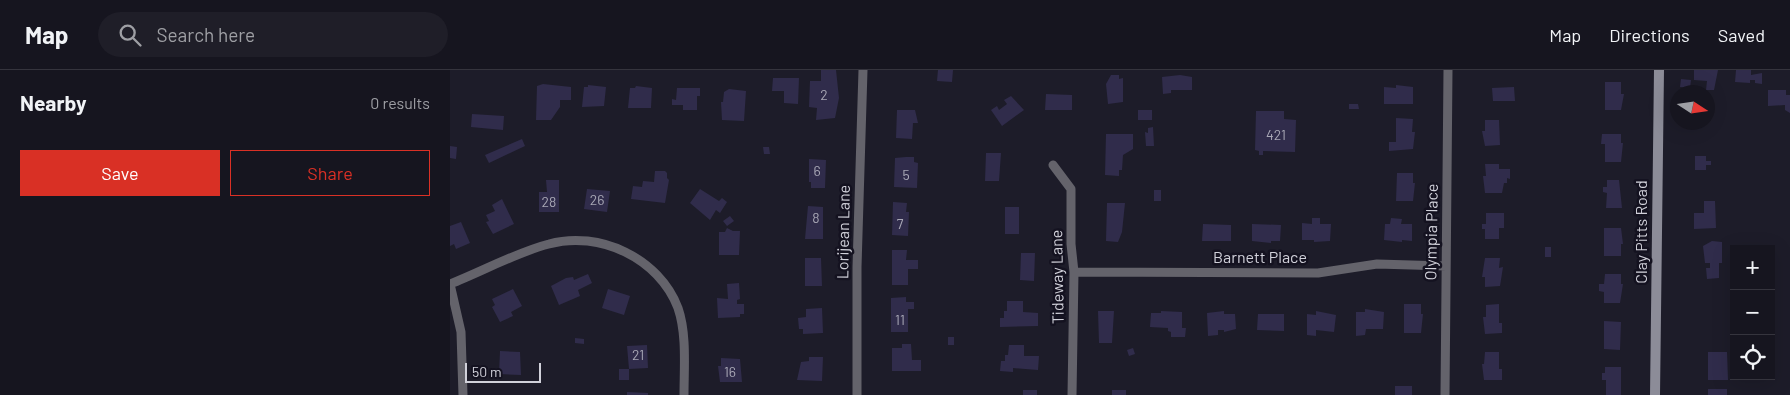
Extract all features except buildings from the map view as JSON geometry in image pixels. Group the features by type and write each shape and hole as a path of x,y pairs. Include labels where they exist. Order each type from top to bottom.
{"street":[{"name":"Lorijean Lane","path":"857,395 857,267 863,70"},
{"name":"Olympia Place","path":"1445,395 1448,70"},
{"name":"Clay Pitts Road","path":"1655,395 1659,70"},
{"name":"Tideway Lane","path":"1053,164 1071,189 1071,244 1074,272 1072,395"},
{"path":"463,395 461,332 450,284 549,244 574,240 590,241 622,250 650,268 666,285 678,308 682,333 684,395"},
{"name":"Barnett Place","path":"1074,272 1318,273 1377,264 1446,266"}]}
